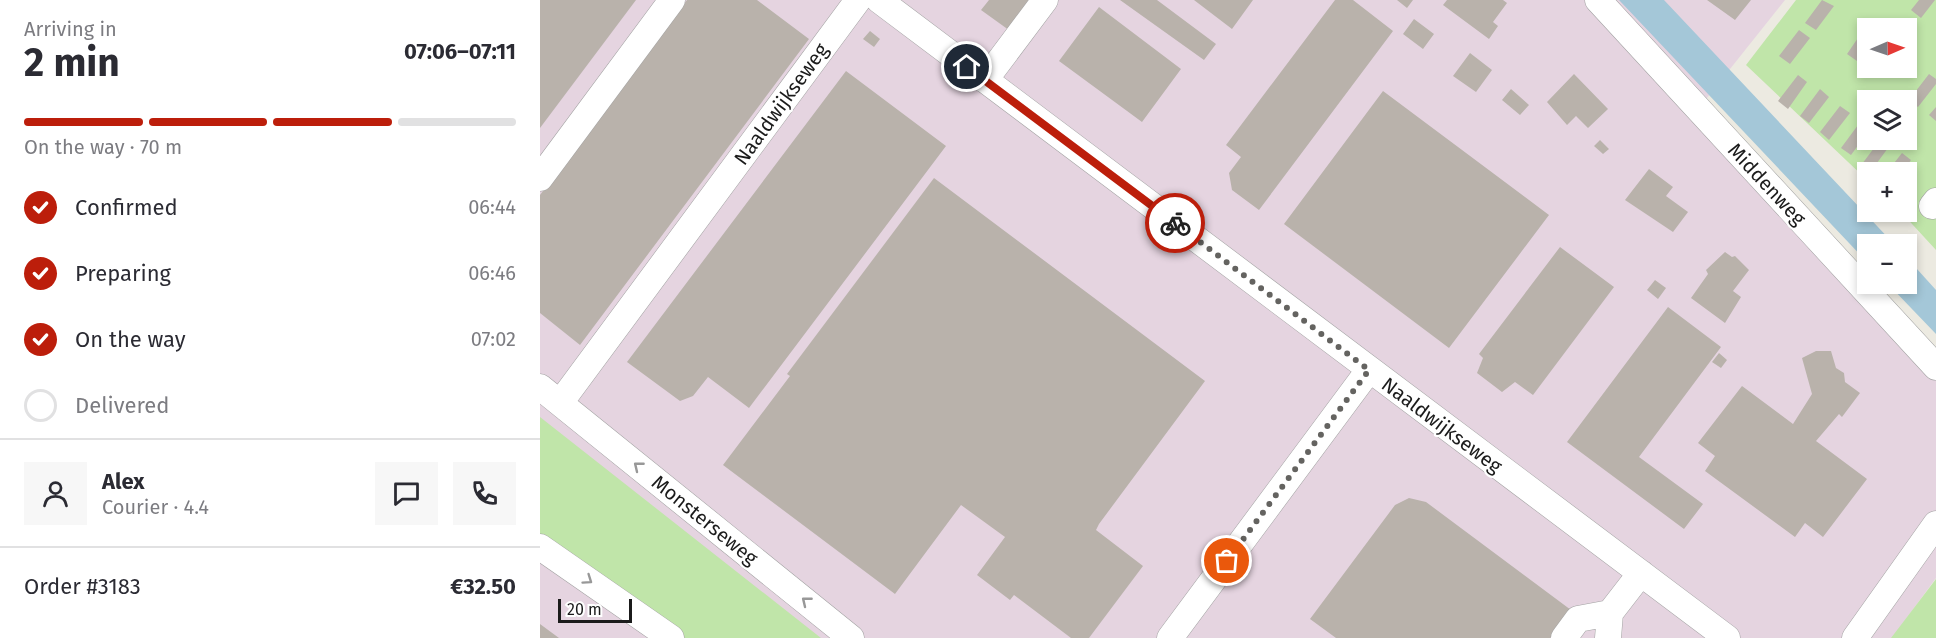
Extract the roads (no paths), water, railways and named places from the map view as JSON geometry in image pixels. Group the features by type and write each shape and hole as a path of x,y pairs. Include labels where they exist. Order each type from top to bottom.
{"street":[{"path":"540,178 672,0"},
{"name":"Naaldwijkseweg","path":"705,207 858,0"},
{"name":"Naaldwijkseweg","path":"879,0 1727,638"},
{"path":"985,80 1045,0"},
{"name":"Middenweg","path":"1598,0 1936,367"},
{"name":"Monsterseweg","path":"705,207 550,395 851,638"},
{"path":"1170,638 1369,370"},
{"path":"1855,638 1936,524"},
{"path":"540,547 671,638"},
{"path":"1564,638 1578,619 1609,625 1641,573"}],"water":[{"path":"1619,0 1664,0 1857,205 1857,222 1873,222 1885,234 1857,234 1857,251"},
{"path":"1917,269 1936,290 1936,334 1898,294 1917,294"}]}
